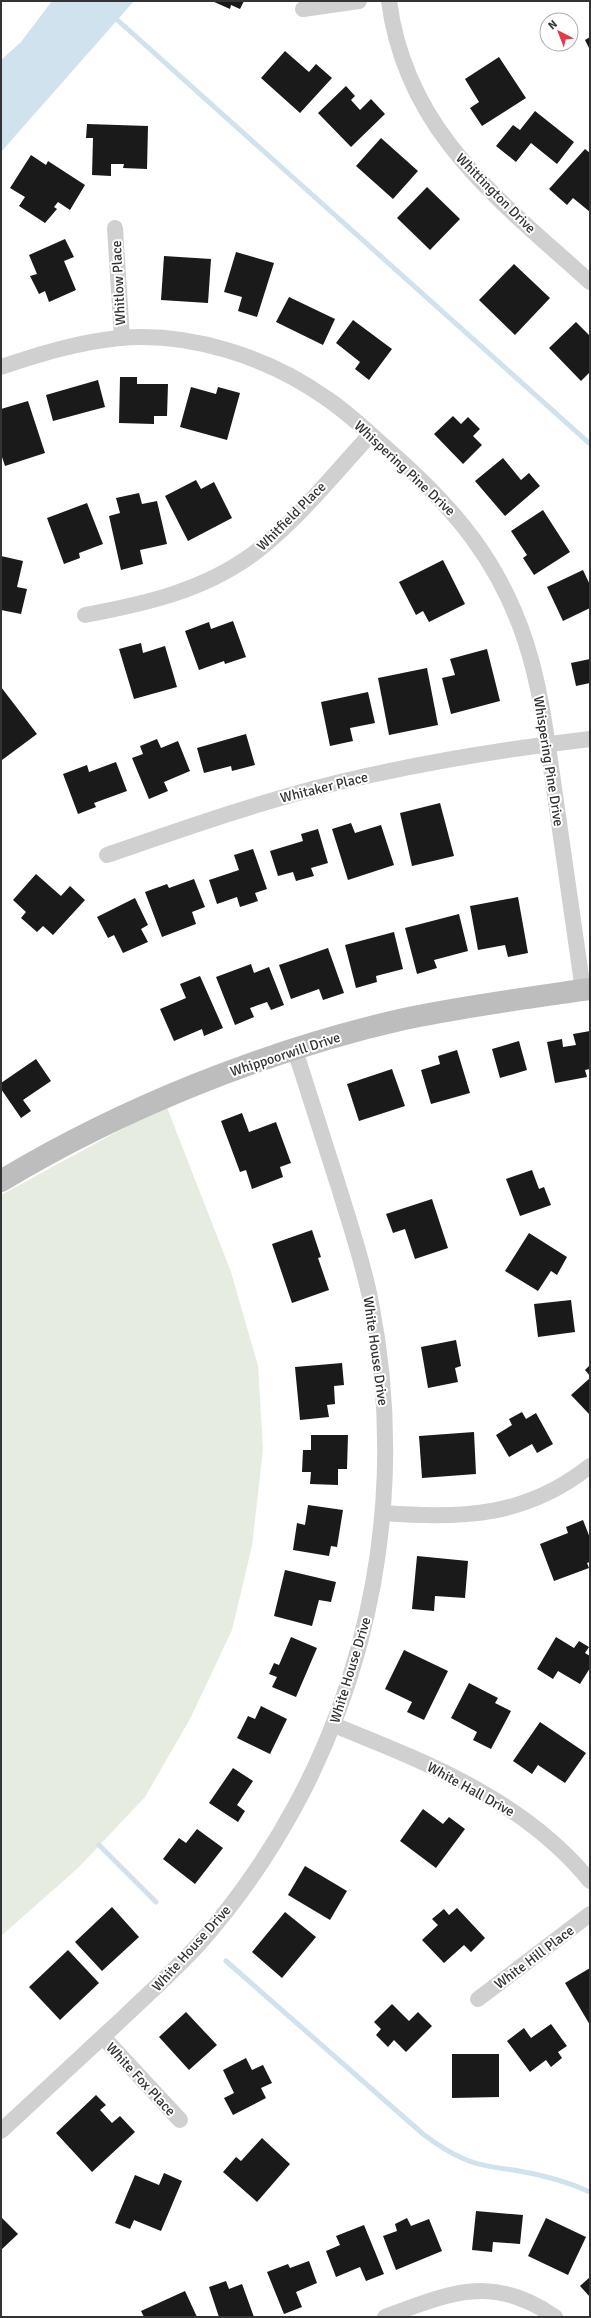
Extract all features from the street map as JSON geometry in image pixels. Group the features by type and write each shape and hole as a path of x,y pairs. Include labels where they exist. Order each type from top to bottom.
{"street":[{"path":"303,9 359,1"},
{"name":"Whittington Drive","path":"389,1 394,29 404,61 424,105 441,135 480,182 590,282"},
{"name":"Whitlow Place","path":"115,228 122,338"},
{"name":"Whispering Pine Drive","path":"1,368 72,346 122,338 154,338 196,344 223,350 264,364 315,390 370,434 415,474 452,510 475,540 496,573 516,614 526,643 547,744 586,989"},
{"name":"Whitfield Place","path":"85,615 140,605 161,599 201,584 252,555 283,528 370,434"},
{"name":"Whitaker Place","path":"107,855 282,798 336,783 468,757 547,744 590,739"},
{"name":"Whippoorwill Drive","path":"1,1181 60,1147 143,1106 240,1068 367,1028 496,1002 586,989"},
{"name":"White House Drive","path":"1,2131 103,2037 183,1960 245,1886 280,1834 298,1801 334,1725 356,1663 365,1626 384,1513 386,1446 380,1362 371,1304 357,1246 296,1050"},
{"path":"384,1513 447,1516 475,1515 505,1509 548,1493 590,1466"},
{"name":"White Hall Drive","path":"334,1725 438,1768 483,1791 525,1819 556,1844 590,1881"},
{"name":"White Hill Place","path":"478,1999 590,1914"},
{"name":"White Fox Place","path":"103,2037 180,2120"},
{"path":"385,2317 436,2298 477,2290 520,2297 555,2317"}],"shaded area":[{"path":"166,1105 231,1272 258,1366 263,1449 252,1546 232,1630 190,1719 145,1797 78,1868 1,1936 1,1195"}],"water":[{"path":"52,1 134,1 1,152 1,60 21,42"}],"building":[{"path":"212,1 244,1 240,9 231,5 230,9"},
{"path":"590,37 590,50 585,40"},
{"path":"285,51 309,72 316,64 332,78 300,113 261,78"},
{"path":"499,57 526,98 482,126 470,108 479,102 465,79"},
{"path":"346,86 355,96 351,100 360,110 371,99 385,114 351,147 318,113"},
{"path":"535,111 574,142 557,164 531,143 516,162 496,146 513,125 520,130"},
{"path":"87,124 148,126 147,169 123,168 124,164 111,164 111,176 92,175 93,138 86,138"},
{"path":"381,138 418,171 393,199 356,166"},
{"path":"585,149 590,153 590,212 573,198 567,205 549,189"},
{"path":"31,155 46,165 48,161 85,185 70,210 58,202 54,207 57,209 45,223 19,206 25,197 10,188"},
{"path":"427,187 460,219 430,250 397,218"},
{"path":"65,239 74,257 64,261 76,290 49,302 45,291 39,294 30,276 37,274 29,255"},
{"path":"236,252 274,263 257,317 238,311 242,297 224,292"},
{"path":"164,256 211,259 208,303 161,300"},
{"path":"514,264 550,298 515,335 479,300"},
{"path":"289,297 335,319 323,345 276,322"},
{"path":"353,320 392,349 369,380 355,369 360,362 336,343"},
{"path":"576,322 590,336 590,372 581,381 549,348"},
{"path":"120,377 137,377 137,384 168,384 167,416 154,416 154,424 119,423"},
{"path":"98,380 105,407 53,421 46,395"},
{"path":"191,387 216,394 218,387 240,393 227,440 180,427"},
{"path":"28,401 45,453 5,466 1,454 1,409"},
{"path":"453,416 461,424 468,417 480,429 473,436 482,445 463,464 434,434"},
{"path":"503,458 521,480 529,473 540,486 505,516 475,481"},
{"path":"196,480 201,489 214,482 232,518 188,541 165,496"},
{"path":"139,493 142,504 157,501 167,544 140,550 143,564 121,570 109,516 120,513 116,498"},
{"path":"87,503 103,544 79,553 80,558 64,564 47,518"},
{"path":"543,510 570,552 534,575 523,558 527,555 511,531"},
{"path":"1,556 23,561 17,587 27,589 21,614 1,610"},
{"path":"443,560 465,604 429,622 423,611 416,615 399,582"},
{"path":"583,570 590,585 590,608 563,621 547,587"},
{"path":"233,621 246,657 225,664 224,661 199,670 185,631 209,622 211,629"},
{"path":"141,643 143,653 165,646 177,687 134,699 119,649"},
{"path":"487,649 500,701 451,714 442,678 455,675 450,659"},
{"path":"590,659 590,683 576,686 571,663"},
{"path":"427,668 438,725 389,735 378,678"},
{"path":"1,687 37,734 2,760 1,759"},
{"path":"368,692 375,723 350,728 353,741 330,746 321,702"},
{"path":"246,734 255,765 232,771 231,766 204,773 197,748"},
{"path":"157,739 161,748 178,741 190,771 164,782 168,791 149,799 132,758 143,754 140,746"},
{"path":"116,762 127,791 94,803 96,807 78,814 63,774 87,765 89,772"},
{"path":"440,803 454,856 412,866 400,813"},
{"path":"351,823 355,833 381,825 394,865 348,880 332,829"},
{"path":"318,829 328,863 311,868 314,876 296,881 293,872 278,876 270,851 303,841 301,834"},
{"path":"253,849 267,889 255,893 258,901 240,907 237,897 217,904 209,880 239,870 234,855"},
{"path":"36,874 61,896 70,886 85,900 53,935 43,926 37,932 21,918 26,912 13,900"},
{"path":"194,879 205,907 192,912 196,924 162,937 145,892 167,884 169,888"},
{"path":"518,897 528,953 508,957 505,945 478,950 470,906"},
{"path":"135,898 148,925 141,929 148,942 123,953 114,935 108,938 97,917"},
{"path":"459,914 468,951 434,960 437,968 417,974 405,928"},
{"path":"394,932 403,969 376,976 377,982 356,988 345,945"},
{"path":"328,948 344,993 323,1000 319,989 291,999 279,965"},
{"path":"251,964 254,973 269,967 284,1005 271,1010 267,1002 250,1008 254,1017 235,1025 216,977"},
{"path":"200,976 223,1028 204,1036 202,1029 174,1041 160,1009 186,998 180,984"},
{"path":"590,1031 590,1069 585,1070 587,1077 555,1083 547,1042 562,1039 563,1047 576,1045 573,1034"},
{"path":"519,1041 527,1070 500,1078 492,1049"},
{"path":"457,1050 470,1093 431,1104 421,1070 440,1064 438,1056"},
{"path":"36,1059 51,1081 23,1100 31,1111 21,1118 1,1089 1,1083"},
{"path":"392,1069 405,1106 359,1121 347,1084"},
{"path":"242,1113 249,1132 276,1122 291,1163 280,1167 283,1177 252,1189 246,1170 240,1172 221,1121"},
{"path":"532,1170 539,1189 544,1187 551,1205 520,1216 506,1179"},
{"path":"432,1199 448,1248 415,1259 405,1229 393,1233 386,1214"},
{"path":"312,1230 321,1257 318,1258 329,1290 292,1303 272,1244"},
{"path":"529,1233 567,1257 557,1275 551,1271 538,1291 505,1271"},
{"path":"571,1300 575,1332 538,1337 534,1304"},
{"path":"456,1340 461,1366 455,1368 458,1382 428,1388 421,1347"},
{"path":"342,1363 344,1385 334,1386 335,1404 327,1405 329,1417 300,1420 295,1367"},
{"path":"590,1365 590,1376 585,1370"},
{"path":"590,1378 590,1413 589,1414 571,1395"},
{"path":"522,1412 526,1419 536,1413 553,1444 537,1453 532,1444 509,1457 496,1435 512,1425 509,1419"},
{"path":"474,1432 476,1474 422,1478 419,1436"},
{"path":"311,1435 348,1435 347,1469 338,1469 338,1485 310,1484 311,1472 302,1472 303,1450 311,1450"},
{"path":"308,1505 343,1510 337,1547 331,1546 329,1556 293,1550 297,1523 305,1525"},
{"path":"583,1520 590,1538 590,1562 587,1563 589,1568 554,1581 540,1544 568,1533 566,1527"},
{"path":"417,1556 468,1561 465,1598 435,1596 434,1611 412,1609"},
{"path":"285,1570 336,1582 331,1602 319,1600 312,1626 274,1616"},
{"path":"291,1637 317,1648 296,1697 272,1687 277,1677 269,1674 274,1663 279,1665"},
{"path":"556,1637 574,1648 579,1641 589,1647 585,1653 590,1656 590,1668 580,1684 558,1671 553,1679 537,1669"},
{"path":"404,1650 448,1671 424,1720 407,1712 412,1702 385,1689"},
{"path":"469,1683 498,1698 495,1703 511,1711 491,1749 473,1740 477,1732 451,1718"},
{"path":"261,1706 287,1719 270,1754 237,1738 248,1716 255,1719"},
{"path":"540,1722 586,1753 565,1783 538,1765 532,1774 513,1761"},
{"path":"233,1768 253,1781 237,1805 245,1811 238,1822 209,1803"},
{"path":"423,1809 443,1824 449,1817 465,1829 436,1868 400,1841"},
{"path":"197,1829 223,1848 195,1884 163,1859 179,1838 186,1843"},
{"path":"305,1866 347,1891 330,1920 288,1895"},
{"path":"112,1907 139,1937 102,1971 75,1942"},
{"path":"457,1908 485,1938 471,1952 464,1945 444,1963 422,1940 438,1925 432,1919 444,1909 449,1915"},
{"path":"285,1912 316,1937 282,1978 252,1952"},
{"path":"68,1950 99,1983 60,2020 29,1987"},
{"path":"590,1968 590,2025 565,1983"},
{"path":"392,2004 409,2021 418,2012 432,2026 406,2052 394,2040 388,2047 376,2035 381,2029 374,2022"},
{"path":"186,2012 217,2045 189,2070 159,2037"},
{"path":"551,2024 567,2046 558,2052 562,2058 551,2067 546,2060 530,2072 507,2041 524,2028 531,2038"},
{"path":"452,2054 499,2054 499,2097 452,2098"},
{"path":"246,2058 252,2070 263,2065 272,2083 261,2088 266,2098 233,2115 224,2098 234,2093 223,2070"},
{"path":"96,2095 106,2105 100,2110 112,2123 120,2116 135,2132 92,2172 56,2133"},
{"path":"262,2138 290,2164 257,2202 223,2172 236,2157 241,2161"},
{"path":"164,2173 182,2181 161,2231 134,2220 130,2229 115,2223 135,2175 159,2185"},
{"path":"476,2211 523,2215 520,2244 493,2242 492,2252 472,2250"},
{"path":"1,2217 18,2234 1,2250"},
{"path":"407,2218 411,2226 429,2219 442,2251 396,2270 383,2236 397,2231 395,2224"},
{"path":"546,2218 586,2237 568,2275 528,2256"},
{"path":"364,2225 384,2274 366,2281 360,2267 336,2277 326,2251 340,2245 336,2236"},
{"path":"309,2261 317,2283 296,2292 302,2307 284,2314 267,2272 288,2264 290,2268"},
{"path":"590,2277 590,2297 580,2286"},
{"path":"226,2281 229,2289 242,2284 254,2317 219,2317 209,2287"},
{"path":"185,2291 197,2317 144,2317 141,2311"}],"waterway":[{"path":"113,16 590,444"},
{"path":"99,1845 156,1902"},
{"path":"226,1961 423,2134 442,2147 457,2156 475,2163 546,2177 590,2192"}]}
